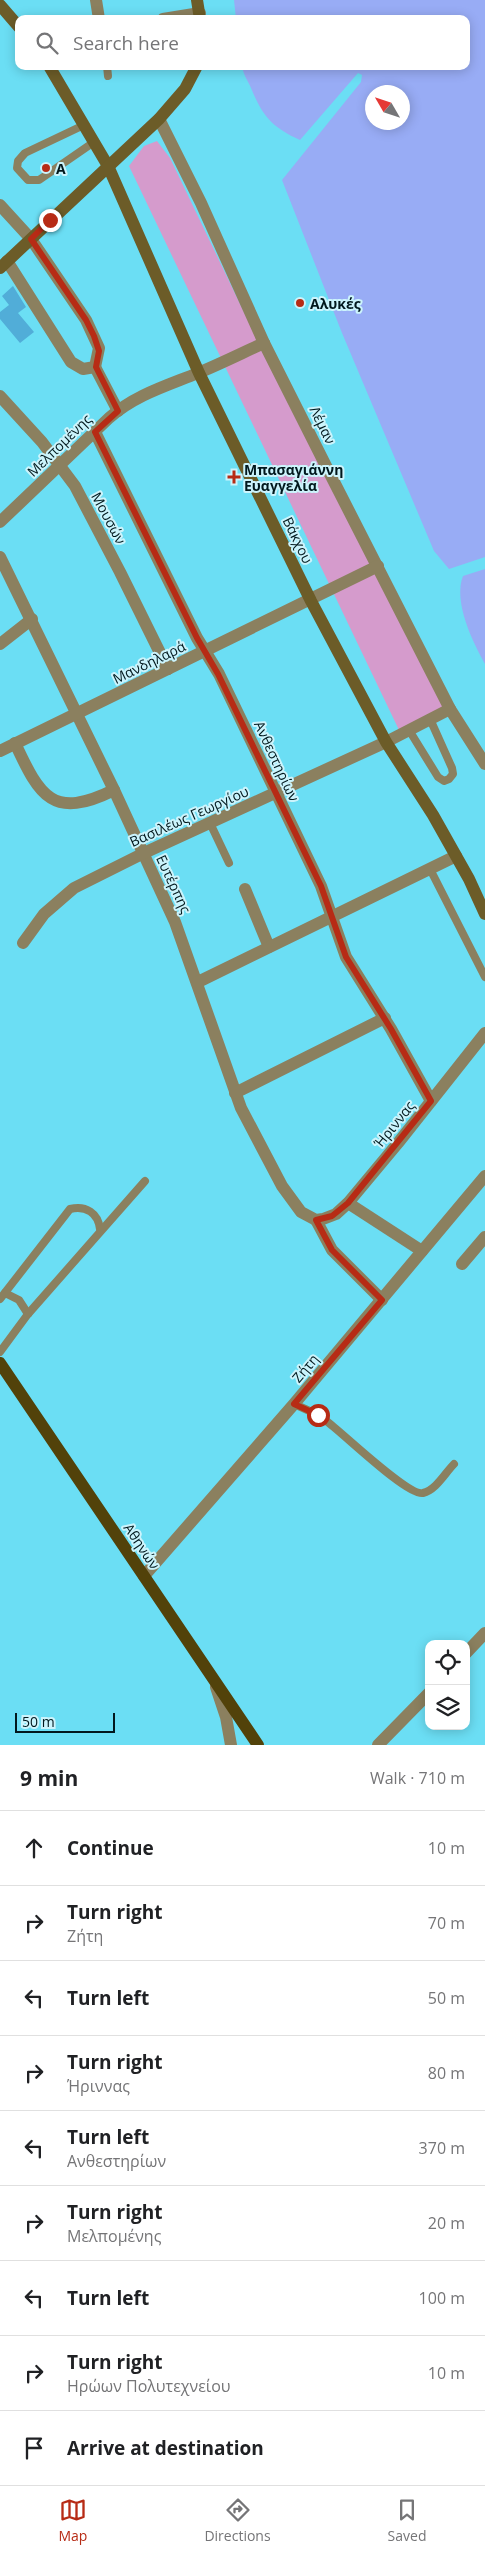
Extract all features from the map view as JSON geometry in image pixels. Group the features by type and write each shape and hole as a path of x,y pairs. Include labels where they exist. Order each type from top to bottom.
{"main road":[{"name":"Αθηνών","path":"0,1363 258,1745"}],"street":[{"path":"96,0 98,15"},
{"path":"197,0 200,15"},
{"path":"0,5 15,23"},
{"name":"Βάκχου","path":"51,70 108,166 199,372 311,600 386,742 433,815 485,914"},
{"path":"96,367 83,369 71,362 4,265 159,119 185,89 195,70"},
{"name":"Λέμαν","path":"159,119 201,203 264,343 450,709 485,764"},
{"path":"0,205 31,239 86,320 99,351 96,367 118,411"},
{"name":"Μελπομένης","path":"0,522 118,411 143,394 264,343"},
{"name":"Μουσών","path":"0,396 61,464 92,516 168,669"},
{"name":"Ανθεστηρίων","path":"95,432 205,652 218,674 321,886 346,957 385,1018 431,1101"},
{"name":"Ευτέρπης","path":"0,556 32,619 176,922 235,1093 282,1186 301,1212 316,1220"},
{"name":"Μανδηλαρά","path":"0,751 378,566"},
{"path":"0,644 32,619"},
{"name":"Βασιλέως Γεωργίου","path":"23,943 44,914 68,892 144,853 276,794 386,742 450,709"},
{"path":"15,743 32,779 40,789 56,801 82,803 114,790"},
{"path":"198,982 456,856"},
{"path":"245,889 269,947"},
{"path":"235,1093 385,1018"},
{"name":"Ήριννας","path":"316,1220 332,1216 348,1203 485,1034"},
{"name":"Ζήτη","path":"144,1576 294,1404 485,1176"},
{"path":"348,1203 422,1251"},
{"path":"316,1220 332,1250 382,1300"},
{"path":"462,1264 485,1237"},
{"path":"470,1649 485,1633"},
{"path":"207,1669 220,1697 231,1745"},
{"path":"378,1745 425,1697"}],"lane":[{"path":"107,70 108,76"},
{"path":"84,124 25,153 18,161 17,168 28,180 38,180 94,142"},
{"path":"409,730 438,777 444,781 449,779 453,774 452,768 430,719"},
{"path":"210,823 229,863"},
{"path":"430,869 485,977"},
{"path":"0,1352 28,1314 100,1229 145,1181"},
{"path":"28,1314 19,1300 2,1296 70,1209 80,1207 90,1210 98,1218 100,1229"},
{"path":"294,1404 324,1419 394,1478 415,1493 421,1494 428,1491 454,1464"}],"shaded area":[{"path":"157,141 170,158 266,358 445,708 399,730 129,166 144,146"}],"water":[{"path":"234,0 485,0 485,557 449,569 434,551 342,333 282,180 361,82 362,75 358,73 300,140 275,125 264,114 243,70 470,70 470,15 236,15"},
{"path":"485,569 485,664 465,621 460,597 463,576"}],"building":[{"path":"13,286 26,307 18,313 34,332 20,343 0,319 0,312 9,305 2,296"}],"place":[{"name":"Α","path":"46,168"},
{"name":"Αλυκές","path":"300,303"},
{"name":"Μπασαγιάννη Ευαγγελία","path":"234,477"}],"route":[{"path":"50,220 31,239 86,320 98,344 99,354 96,367 118,411 95,432 197,638 218,674 321,886 346,957 385,1018 431,1101 398,1144 348,1203 332,1216 316,1220 325,1239 341,1261 382,1300 294,1404 318,1415"}]}
